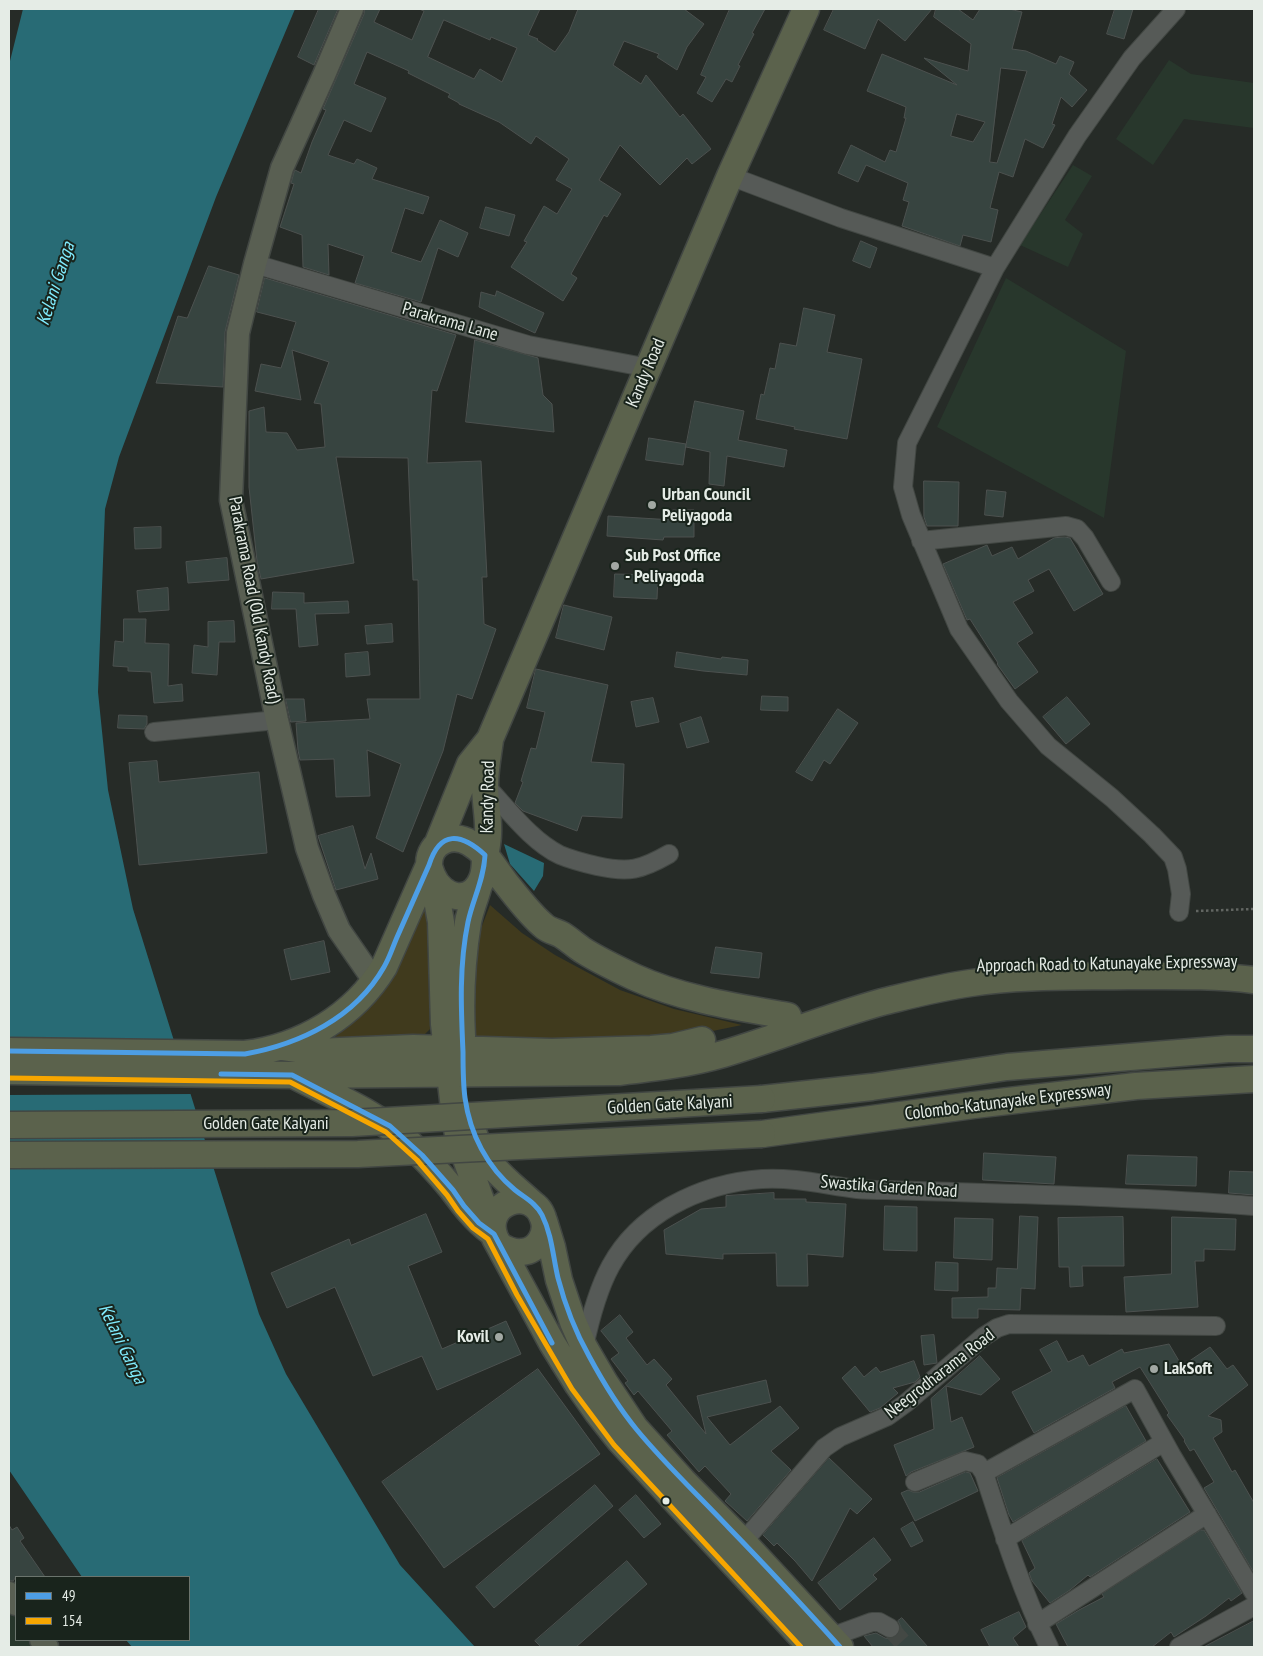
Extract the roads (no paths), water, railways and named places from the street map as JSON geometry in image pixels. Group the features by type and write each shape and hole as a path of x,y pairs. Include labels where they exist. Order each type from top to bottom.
{"highway":[{"name":"Kandy Road","path":"282,1047 327,1026 364,996 384,967 434,862 470,764 490,739 730,176 806,9"},
{"name":"Kandy Road","path":"486,855 488,835 485,785 490,739"},
{"path":"788,1016 680,994 634,977 600,960 546,927 523,905 486,855 464,840 448,839 434,862 441,922 444,1024 456,1125 460,1142 497,1240 552,1343 578,1385 620,1441 827,1644"},
{"path":"292,1075 390,1126 422,1155 479,1223 508,1250 525,1252 540,1242 544,1234 540,1214 505,1180 486,1158 474,1133 465,1098 461,1023 468,921 483,877 486,855"},
{"path":"434,862 441,890 449,895 472,894 478,888"},
{"name":"Approach Road to Katunayake Expressway","path":"282,1047 316,1052 413,1048 552,1052 651,1049 673,1047 737,1034 800,1010 889,983 978,965 1020,962 1125,960 1254,961"},
{"name":"Approach Road to Katunayake Expressway","path":"216,1064 292,1075 619,1072 667,1066 723,1054 808,1024 860,1009 971,983 1076,977 1220,977 1254,980"},
{"path":"9,1071 216,1064 245,1054 264,1052 282,1047"},
{"name":"Colombo-Katunayake Expressway","path":"762,1099 872,1087 1007,1067 1228,1049 1254,1049"},
{"path":"9,1051 216,1064"},
{"name":"Colombo-Katunayake Expressway","path":"762,1134 974,1105 1136,1086 1254,1079"},
{"name":"Golden Gate Kalyani","path":"9,1125 352,1123 762,1099"},
{"name":"Golden Gate Kalyani","path":"9,1155 358,1154 762,1134"},
{"path":"497,1240 492,1224 495,1214 506,1203 511,1201 522,1200 532,1204 540,1214 565,1300 584,1347 605,1383 636,1428 683,1481 743,1542 827,1644"}],"main road":[{"name":"Parakrama Road (Old Kandy Road)","path":"352,9 282,168 254,264 238,333 231,500 277,720 307,848 339,930 375,982"}],"street":[{"path":"1176,9 1132,58 1077,136 995,268 907,444 903,487 910,515 959,629 1009,701 1048,746 1112,798 1173,857 1181,894 1180,912"},
{"path":"730,176 841,218 995,268"},
{"name":"Parakrama Lane","path":"254,264 528,344 648,368"},
{"path":"921,541 1066,526 1077,529 1085,538 1111,582"},
{"path":"154,732 277,720"},
{"path":"485,785 545,845 560,854 582,863 625,870 636,869 651,864 669,854"},
{"name":"Swastika Garden Road","path":"584,1347 591,1312 610,1265 636,1233 670,1206 695,1194 738,1182 780,1178 859,1189 1193,1201 1254,1206"},
{"name":"Neegrodharama Road","path":"743,1542 824,1448 840,1438 888,1416 997,1328 1010,1324 1216,1326"},
{"path":"984,1473 1135,1389 1164,1442 1254,1593"},
{"path":"1005,1539 1164,1442"},
{"path":"916,1482 965,1461 978,1464 984,1473 1005,1539 1037,1624 1049,1647"},
{"path":"1037,1624 1207,1514"},
{"path":"1179,1647 1254,1606"},
{"path":"827,1644 872,1622 879,1622 890,1628"}],"water":[{"name":"Kelani Ganga","path":"23,9 295,9 216,197 119,457 105,509 98,692 108,790 133,909 259,1314 286,1374 400,1565 475,1647 132,1647 127,1641 190,1641 190,1576 81,1576 9,1470 9,65"},
{"path":"504,844 544,863 543,876 534,891 510,864"}],"tunnel":[{"path":"890,1628 907,1647"}],"place":[{"name":"Urban Council Peliyagoda","path":"652,505"},
{"name":"Sub Post Office - Peliyagoda","path":"615,566"},
{"name":"Kovil","path":"499,1337"},
{"name":"LakSoft","path":"1154,1369"}]}
